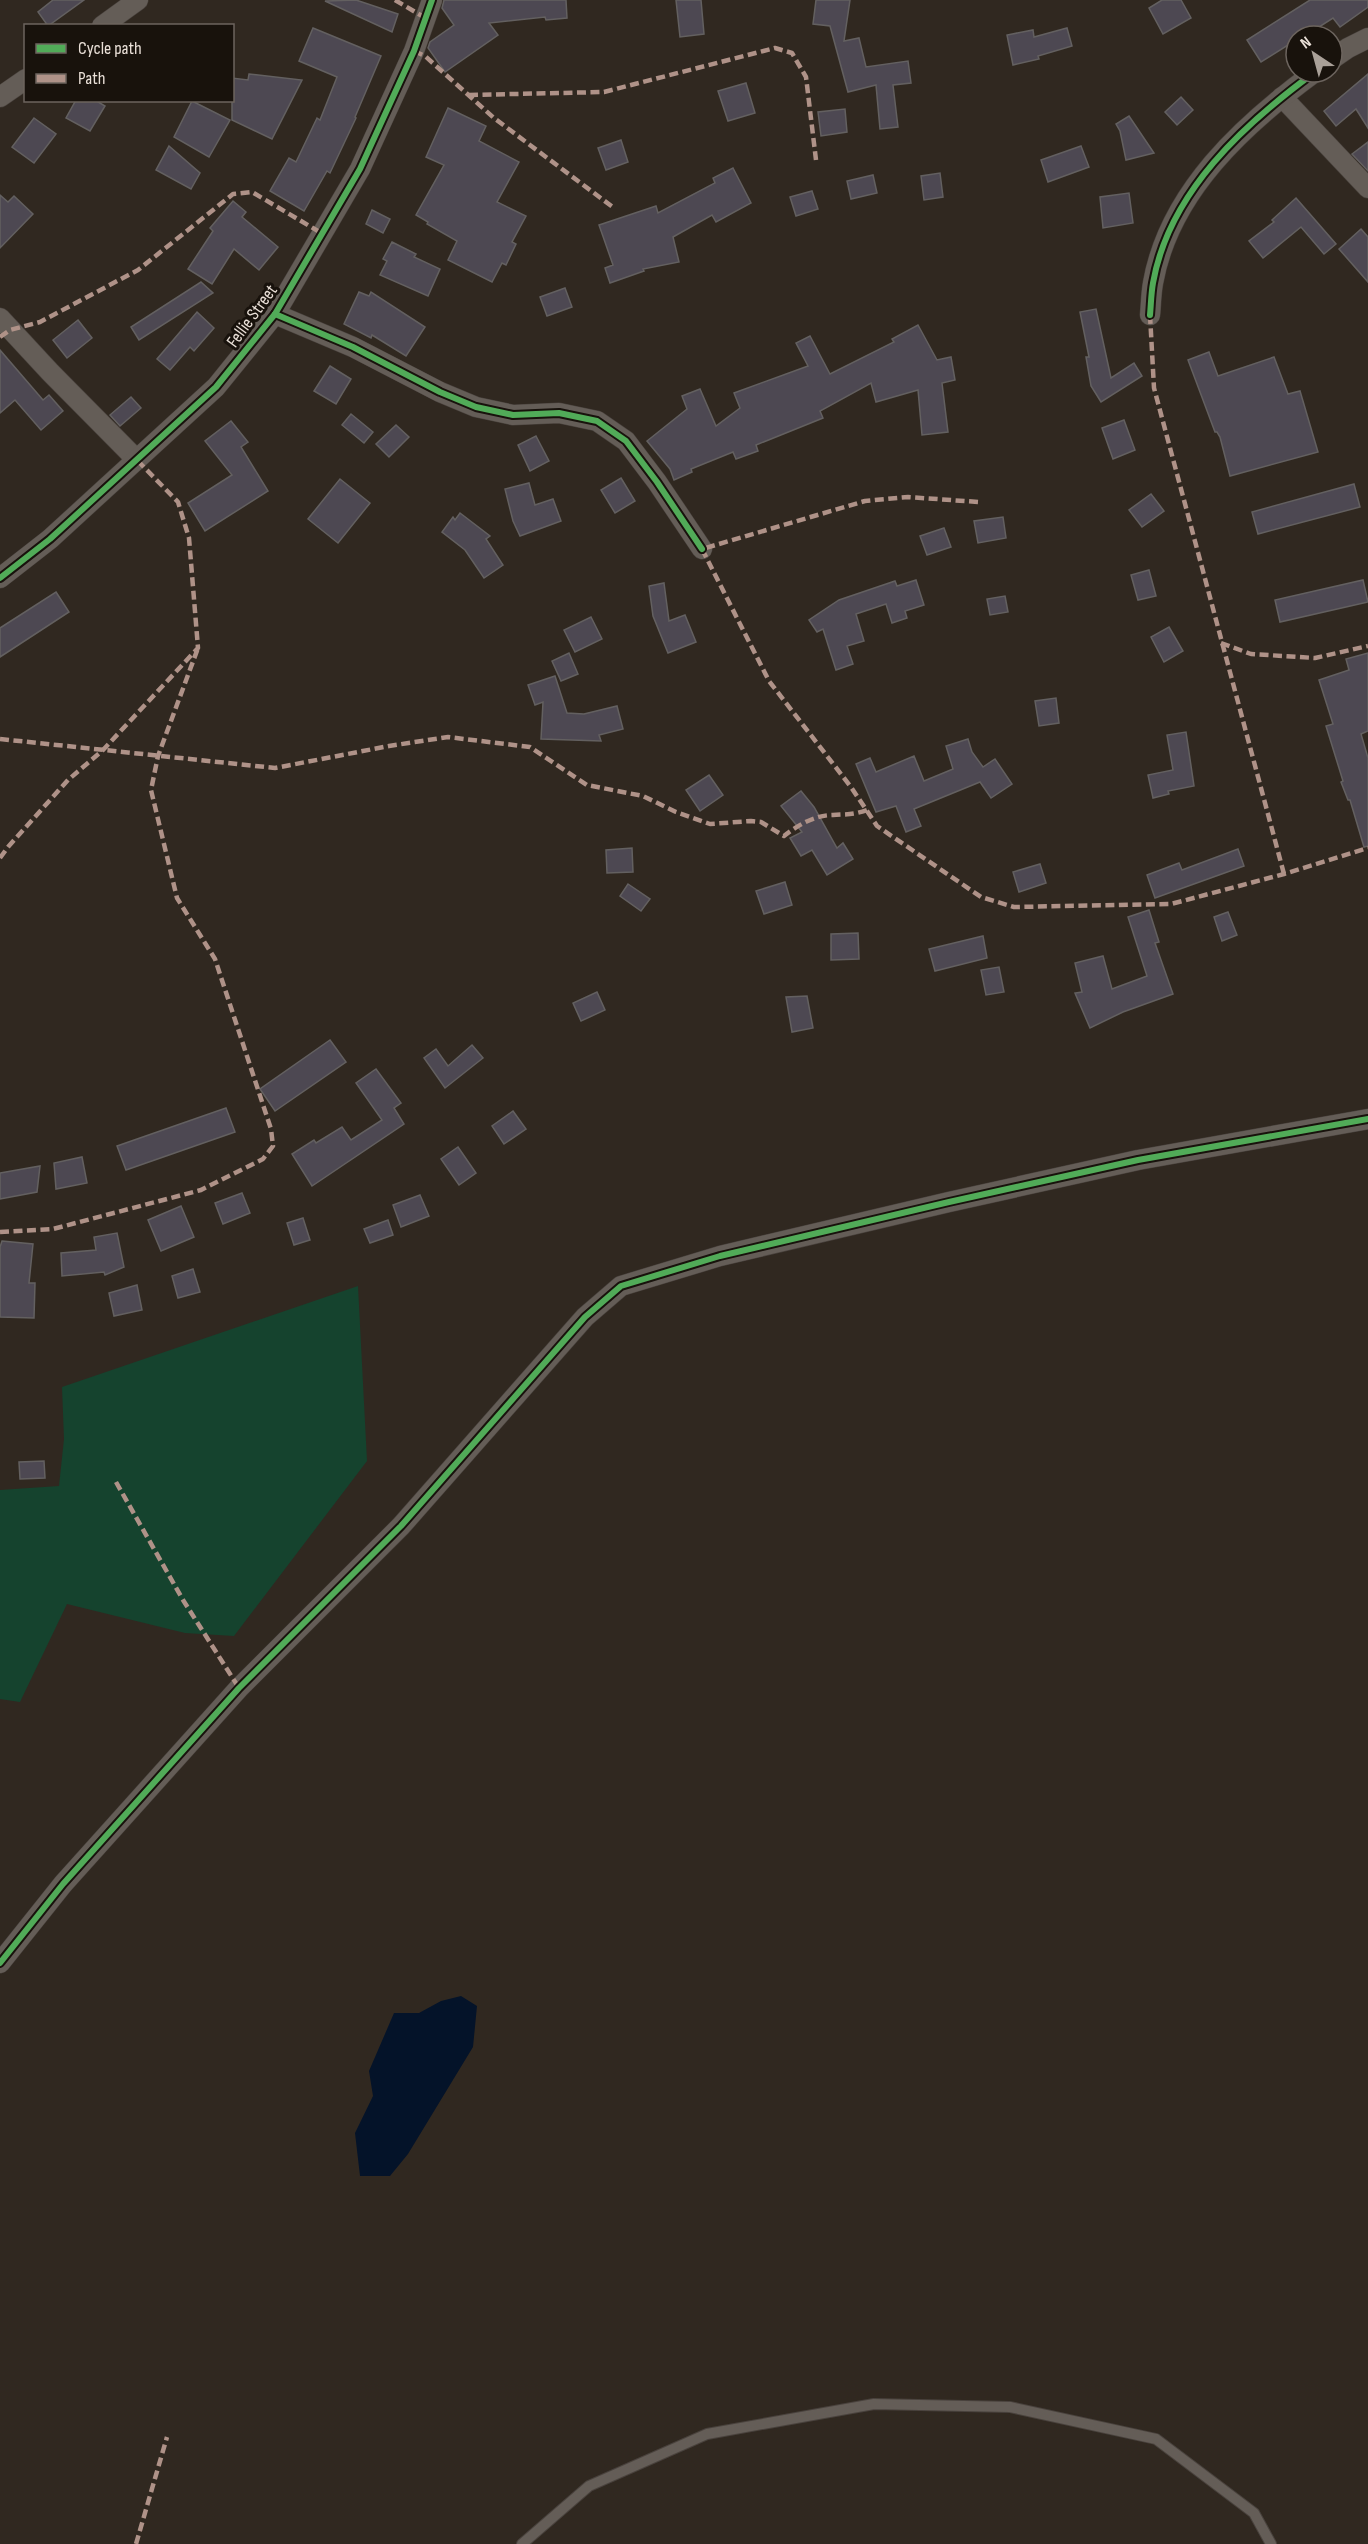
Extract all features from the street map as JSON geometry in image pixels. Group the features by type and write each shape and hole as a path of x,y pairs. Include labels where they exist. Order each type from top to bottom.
{"street":[{"path":"105,24 138,0"},
{"name":"Fellie Street","path":"0,579 50,539 216,387 275,314 360,169 414,51 432,0"},
{"path":"1344,51 1368,38"},
{"path":"0,97 24,80"},
{"path":"1150,315 1153,283 1167,238 1184,204 1238,134 1299,84"},
{"path":"1282,97 1368,188"},
{"path":"275,314 353,347 440,392 476,407 513,415 559,413 597,421 626,441 702,549"},
{"path":"0,318 136,459"},
{"path":"0,1963 63,1884 239,1688 401,1526 585,1317 621,1286 720,1256 949,1202 1138,1160 1368,1119"}],"lane":[{"path":"522,2544 589,2487 707,2434 874,2404 1010,2408 1156,2439 1254,2513 1271,2544"}],"green space":[{"path":"358,1286 367,1461 234,1636 185,1633 67,1604 20,1702 0,1699 0,1490 59,1486 64,1439 62,1387"}],"water":[{"path":"461,1996 477,2006 473,2047 408,2154 390,2176 360,2176 355,2133 373,2096 369,2071 394,2013 419,2013 441,2001"}],"building":[{"path":"53,0 84,0 51,24 47,24 38,12"},
{"path":"356,0 398,14 392,32 325,1"},
{"path":"444,0 566,0 567,18 546,20 545,17 489,23 498,35 445,72 428,48 430,42 454,25 442,8"},
{"path":"676,0 701,0 704,34 680,37"},
{"path":"816,0 850,0 844,41 859,38 866,67 908,61 911,83 893,85 898,127 880,129 876,85 848,92 830,26 813,24"},
{"path":"1162,0 1181,0 1191,18 1163,34 1149,8"},
{"path":"1310,0 1368,0 1368,7 1344,24 1338,24 1333,18 1324,24 1284,24 1284,48 1261,62 1247,40"},
{"path":"313,28 381,56 356,118 330,173 327,171 304,211 270,191 289,158 296,162 317,118 320,120 337,77 299,61"},
{"path":"1067,28 1072,46 1038,56 1039,59 1013,65 1007,35 1033,30 1034,37"},
{"path":"249,74 302,80 272,139 232,120 234,78 248,80"},
{"path":"1368,74 1368,128 1356,109 1336,126 1324,111"},
{"path":"746,83 755,113 728,121 718,91"},
{"path":"1181,97 1193,110 1177,125 1165,112"},
{"path":"75,102 98,102 105,106 90,131 66,118"},
{"path":"192,102 230,120 209,157 174,137"},
{"path":"448,108 486,126 479,141 519,162 497,202 526,216 512,242 516,244 506,265 502,263 492,282 448,260 457,241 416,215 444,165 426,157"},
{"path":"845,109 847,132 821,136 818,112"},
{"path":"1129,116 1154,153 1126,160 1120,131 1116,124"},
{"path":"34,118 56,134 34,163 12,147"},
{"path":"621,140 628,162 606,170 598,148"},
{"path":"1368,142 1368,171 1352,154"},
{"path":"169,146 200,173 191,189 156,170"},
{"path":"1081,146 1089,167 1048,182 1041,160"},
{"path":"733,168 751,203 716,222 712,215 673,237 679,262 643,269 644,271 610,283 605,268 613,265 599,225 656,206 658,213 715,183 713,178"},
{"path":"940,173 943,197 924,200 921,176"},
{"path":"873,175 877,193 851,199 847,181"},
{"path":"812,191 818,209 796,216 790,197"},
{"path":"1129,193 1133,223 1103,228 1100,197"},
{"path":"0,195 8,202 14,196 33,214 0,248"},
{"path":"1296,198 1336,244 1324,254 1301,227 1263,258 1249,241 1274,222 1272,220"},
{"path":"233,201 246,212 242,217 278,247 259,270 234,249 212,284 188,269 213,231 210,228"},
{"path":"372,210 390,219 383,233 366,224"},
{"path":"1361,229 1368,237 1368,282 1339,249"},
{"path":"392,242 416,254 414,257 440,269 428,296 380,275 387,261 383,259"},
{"path":"201,282 213,293 139,340 131,327"},
{"path":"565,288 572,307 547,316 540,297"},
{"path":"359,292 369,296 371,292 425,327 406,356 372,335 371,338 344,324"},
{"path":"1096,309 1111,378 1134,363 1142,376 1101,402 1091,386 1086,357 1089,357 1080,312"},
{"path":"197,312 214,328 194,351 190,347 170,370 157,359"},
{"path":"78,320 92,338 67,358 53,340"},
{"path":"918,325 937,360 951,357 955,380 942,383 948,432 922,435 918,390 876,402 871,383 820,411 823,418 756,445 758,451 736,459 733,452 691,469 692,472 674,480 670,469 647,441 687,409 682,396 700,389 716,426 740,408 734,393 808,366 796,343 810,336 830,374 894,342 892,339"},
{"path":"0,350 43,400 49,395 63,411 41,430 15,400 0,413"},
{"path":"1209,352 1218,376 1274,357 1288,394 1300,391 1318,452 1230,476 1220,437 1215,432 1188,360"},
{"path":"330,366 351,379 336,404 314,391"},
{"path":"131,397 141,408 120,426 110,415"},
{"path":"351,414 373,432 364,443 342,425"},
{"path":"1124,420 1135,450 1113,459 1102,428"},
{"path":"231,421 248,442 241,447 268,491 205,531 188,503 232,475 205,441"},
{"path":"396,425 409,437 389,457 376,444"},
{"path":"536,436 549,461 530,471 518,445"},
{"path":"621,478 635,501 615,513 601,490"},
{"path":"340,479 370,503 338,543 308,519"},
{"path":"529,483 535,505 553,499 561,521 520,536 513,521 505,489"},
{"path":"1354,484 1360,507 1258,534 1252,512"},
{"path":"1151,494 1164,511 1142,527 1129,510"},
{"path":"460,513 490,536 486,539 503,565 484,578 465,550 442,532 453,517 455,520"},
{"path":"1003,517 1006,538 978,543 974,521"},
{"path":"944,528 951,547 927,555 920,536"},
{"path":"1149,570 1156,596 1138,600 1131,575"},
{"path":"916,580 924,605 905,611 907,618 892,623 886,604 856,614 864,641 847,646 853,664 836,670 823,629 817,632 809,620 839,600 895,581 897,586"},
{"path":"1363,580 1368,602 1280,622 1275,600"},
{"path":"664,583 669,621 685,615 696,642 668,653 653,616 649,586"},
{"path":"56,592 69,612 0,657 0,628"},
{"path":"1005,596 1008,612 990,615 987,599"},
{"path":"591,617 602,639 575,652 564,630"},
{"path":"1169,627 1183,651 1164,662 1151,637"},
{"path":"569,653 578,674 561,681 552,661"},
{"path":"1368,653 1368,731 1361,734 1368,758 1368,846 1364,847 1350,800 1341,782 1343,781 1326,726 1333,724 1319,680 1349,670 1346,659"},
{"path":"555,676 567,713 584,714 617,706 623,729 599,735 601,741 541,739 543,702 535,705 528,685"},
{"path":"1056,698 1059,723 1039,726 1035,701"},
{"path":"1186,732 1194,786 1168,791 1169,794 1153,798 1148,775 1173,770 1167,735"},
{"path":"968,739 972,752 983,767 995,759 1012,784 991,798 980,782 914,809 921,826 906,832 896,806 876,812 856,764 870,758 876,772 914,756 924,781 953,769 946,746"},
{"path":"709,775 723,795 700,811 686,790"},
{"path":"801,791 814,807 837,848 843,843 853,859 827,875 812,850 801,856 790,838 802,832 781,806"},
{"path":"632,848 633,872 607,873 606,850"},
{"path":"1238,849 1244,866 1155,898 1147,875 1179,863 1182,870"},
{"path":"1040,864 1046,883 1019,892 1013,872"},
{"path":"785,882 792,905 764,914 756,891"},
{"path":"628,884 650,899 641,911 620,896"},
{"path":"1149,910 1159,942 1155,943 1173,994 1123,1012 1090,1028 1075,993 1082,992 1075,963 1103,956 1112,989 1147,976 1128,917"},
{"path":"1228,912 1237,935 1222,941 1214,917"},
{"path":"858,933 859,959 831,960 831,934"},
{"path":"983,936 987,958 935,971 929,949"},
{"path":"999,967 1004,992 986,995 981,970"},
{"path":"597,992 605,1010 581,1021 573,1003"},
{"path":"807,996 813,1028 792,1032 786,997"},
{"path":"330,1040 346,1062 275,1111 260,1089"},
{"path":"472,1045 483,1058 445,1088 424,1058 436,1049 448,1066"},
{"path":"376,1069 401,1103 394,1108 404,1124 312,1186 292,1154 314,1140 316,1143 342,1127 351,1140 382,1120 356,1083"},
{"path":"226,1108 235,1132 126,1170 117,1146"},
{"path":"513,1111 526,1129 504,1144 492,1126"},
{"path":"458,1147 476,1173 459,1185 441,1159"},
{"path":"82,1157 87,1183 56,1189 54,1163"},
{"path":"40,1166 37,1192 0,1199 0,1173"},
{"path":"242,1193 250,1213 223,1224 215,1203"},
{"path":"420,1195 429,1216 401,1227 393,1205"},
{"path":"181,1206 194,1237 161,1251 148,1220"},
{"path":"303,1218 310,1240 294,1245 287,1223"},
{"path":"388,1220 393,1235 370,1243 364,1229"},
{"path":"117,1233 124,1267 105,1275 104,1272 62,1276 61,1253 96,1250 94,1237"},
{"path":"2,1241 33,1244 29,1283 35,1283 34,1318 0,1317 0,1247"},
{"path":"193,1269 200,1292 178,1298 172,1276"},
{"path":"137,1285 142,1310 114,1316 109,1293"},
{"path":"44,1461 45,1478 20,1479 19,1462"}],"marked path":[{"path":"395,0 427,19"},
{"path":"469,95 604,92 775,48 792,53 806,77 816,160"},
{"path":"414,51 425,56 494,118 614,208"},
{"path":"0,337 10,330 40,322 138,270 233,194 252,192 323,234"},
{"path":"1150,315 1154,388 1284,874"},
{"path":"0,858 68,780 103,750 198,648 189,538 178,502 136,459"},
{"path":"978,502 908,497 865,501 702,549 769,681 851,787 877,826 981,897 1014,907 1171,904 1284,874 1368,848"},
{"path":"1221,643 1251,654 1315,658 1368,646"},
{"path":"0,1232 53,1229 201,1190 263,1159 273,1146 271,1129 215,959 177,898 151,790 158,756 198,648"},
{"path":"0,739 275,768 448,737 530,747 587,785 643,796 676,812 710,824 761,822 784,836 813,819 826,815 854,814 867,810"},
{"path":"116,1482 183,1600 239,1688"},
{"path":"136,2544 167,2437"}],"cycle path":[{"path":"0,578 50,539 216,387 275,314 360,169 414,51 432,0"},
{"path":"1150,315 1153,283 1162,250 1175,219 1193,190 1213,163 1237,138 1299,84"},
{"path":"275,314 353,347 440,392 476,407 513,415 559,413 597,421 626,441 702,549"},
{"path":"0,1963 63,1884 239,1688 401,1526 585,1317 621,1286 720,1256 949,1202 1138,1160 1368,1119"}]}
